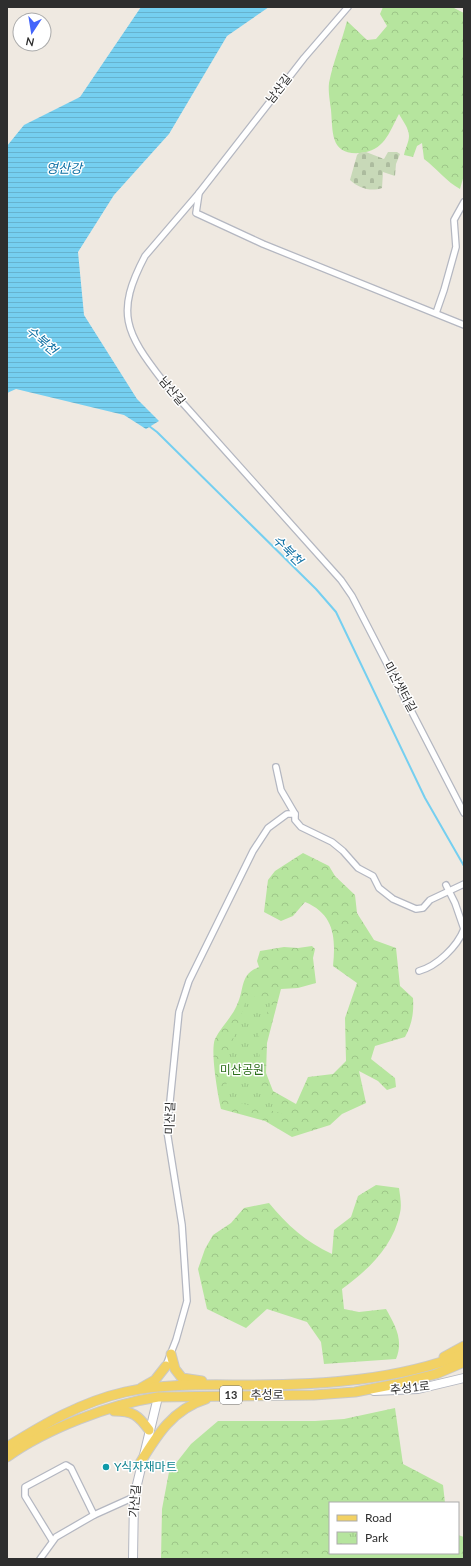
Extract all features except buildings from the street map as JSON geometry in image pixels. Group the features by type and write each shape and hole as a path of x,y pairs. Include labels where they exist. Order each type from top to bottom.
{"main road":[{"path":"429,1366 464,1346"},
{"path":"171,1354 175,1369 182,1378 215,1385"},
{"name":"추성로","path":"7,1457 39,1438 74,1422 142,1399 157,1392 185,1384 301,1384 350,1382 429,1366 464,1354"},
{"name":"추성로","path":"7,1447 72,1409 124,1392 136,1391 221,1395 314,1395 355,1392 436,1374 464,1362"},
{"path":"136,1391 155,1380 166,1366"},
{"path":"140,1463 159,1432 171,1419 194,1403 221,1395"},
{"path":"107,1411 126,1411 136,1415 149,1430"}],"street":[{"name":"남산길","path":"329,565 163,381 147,360 131,330 128,319 128,294 145,256 199,193 304,58 348,7"},
{"name":"남산길","path":"199,193 196,213 263,244 436,313"},
{"path":"464,202 454,220 456,247 436,313 464,325"},
{"name":"미산샛터길","path":"329,565 342,580 352,596 464,813"},
{"path":"276,767 281,790 294,814 295,820 301,827 332,842 343,851 358,868 372,876 379,888 393,899 416,909 423,908 430,900 452,891 464,884"},
{"name":"미산길","path":"157,1392 160,1377 171,1354 187,1301 182,1225 167,1131 178,1017 189,981 253,851 268,828 287,814 294,814"},
{"path":"419,971 430,968 456,944 464,929 452,891 446,885"},
{"name":"추성1로","path":"355,1392 418,1389 464,1378"},
{"name":"가산길","path":"133,1559 134,1497 140,1463 157,1392"},
{"path":"52,1540 25,1496 25,1487 66,1465 71,1468 94,1515"},
{"path":"40,1559 52,1540 94,1515 134,1497"}],"green space":[{"path":"383,7 452,7 464,13 464,175 460,189 424,159 422,143 417,146 413,157 404,155 409,133 399,114 385,140 375,149 368,152 350,153 338,146 335,141 332,127 329,83 347,21 367,40 376,39 387,26 380,14"},
{"path":"366,152 384,159 388,152 397,152 400,154 396,164 395,176 383,172 382,188 373,190 365,188 350,180 357,155 359,153"},
{"path":"303,853 329,866 335,876 355,895 357,913 374,940 396,948 400,986 413,998 413,1009 411,1023 405,1037 375,1046 371,1059 395,1078 396,1087 387,1090 378,1081 359,1071 366,1103 342,1114 330,1125 292,1137 265,1121 221,1109 213,1053 215,1039 237,1005 245,978 253,970 259,967 257,961 260,951 284,947 298,948 312,946 315,949 313,958 316,983 298,988 281,989 267,1043 266,1073 273,1091 296,1104 308,1077 333,1074 346,1061 345,1018 357,983 333,966 333,936 327,920 315,907 305,902 293,916 281,921 264,912 268,880 275,871"},
{"name":"미산공원","path":"248,994 271,1004 259,1031 260,1092 285,1114 231,1101 223,1070"},
{"path":"376,1185 399,1188 401,1210 397,1225 386,1247 370,1265 342,1289 344,1309 359,1312 386,1309 399,1339 396,1359 324,1364 321,1342 307,1322 267,1309 246,1328 207,1309 198,1269 205,1249 213,1235 231,1223 244,1208 269,1203 283,1219 305,1238 332,1254 334,1230 351,1217 358,1196"},
{"path":"395,1408 403,1464 443,1485 445,1502 329,1502 329,1554 459,1554 459,1535 464,1537 464,1559 161,1559 162,1509 169,1472 191,1444 218,1421 315,1421 344,1419"}],"water":[{"name":"영산강","path":"141,7 269,7 227,36 169,134 114,195 78,252 84,315 137,399 159,421 146,429 124,415 16,389 7,393 7,146 24,125 80,97"}],"waterway":[{"name":"수북천","path":"149,426 157,432 316,589 336,612 425,798 464,866"}],"place":[{"name":"Y식자재마트","path":"106,1467"}]}
